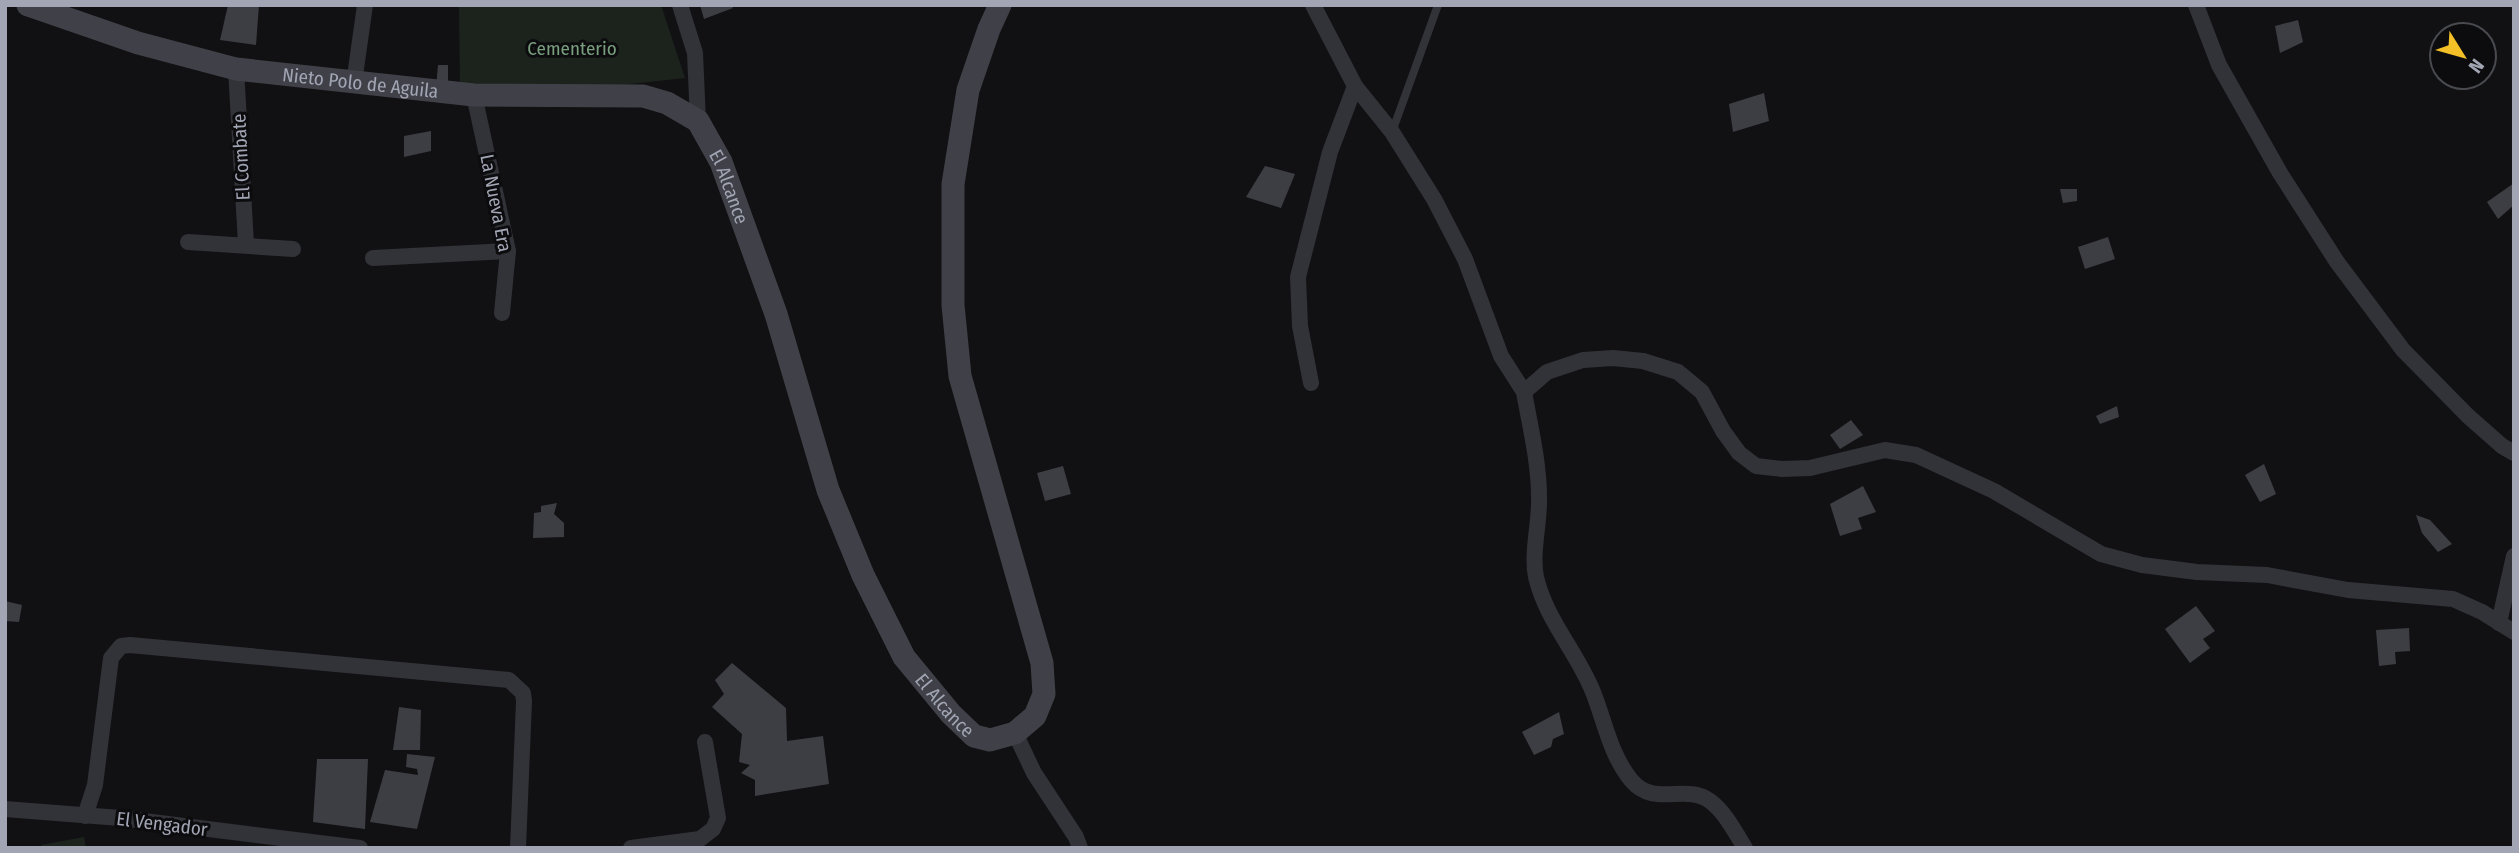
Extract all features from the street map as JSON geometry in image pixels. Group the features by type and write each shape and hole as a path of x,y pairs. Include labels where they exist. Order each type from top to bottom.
{"street":[{"name":"Nieto Polo de Aguila","path":"28,5 138,43 236,69 474,94 643,96 667,103 698,121"},
{"path":"354,83 365,5"},
{"name":"El Alcance","path":"680,5 695,52 698,121 721,162 776,314 828,490 863,575 904,657 951,714 974,736 990,740 1015,733"},
{"path":"1000,5 968,90 953,184 953,305 960,376 1042,663 1044,694 1034,716 1015,733 1034,773 1076,837 1080,848"},
{"path":"1313,5 1355,86 1392,132 1434,199 1465,259 1501,356 1524,392 1540,498 1536,575 1548,611 1592,690 1616,761 1640,789 1651,794 1691,795 1709,800 1721,811 1745,848"},
{"path":"2196,5 2219,65 2280,173 2337,262 2403,350 2468,416 2514,453"},
{"name":"El Combate","path":"236,69 246,244"},
{"path":"1311,383 1300,326 1298,277 1330,152 1355,86"},
{"name":"La Nueva Era","path":"474,94 508,251 502,313"},
{"path":"188,242 293,249"},
{"path":"373,258 508,251"},
{"path":"1524,392 1546,372 1583,360 1614,358 1643,361 1678,372 1702,392 1723,431 1739,453 1756,466 1782,470 1810,468 1885,450 1916,455 1994,491 2101,554 2156,567 2267,575 2348,590 2453,599 2514,632"},
{"path":"2499,624 2514,556"},
{"path":"85,816 95,785 111,658 121,646 130,645 509,680 523,693 524,701 518,848"},
{"path":"631,848 700,839 713,829 718,818 705,742"},
{"name":"El Vengador","path":"5,808 120,818 360,848"}],"lane":[{"path":"1392,132 1438,5"}],"green space":[{"name":"Cementerio","path":"459,5 661,5 685,78 567,91 460,89"},
{"path":"84,837 86,848 42,848 41,845"}],"building":[{"path":"228,5 259,5 256,45 220,40"},
{"path":"700,5 731,5 733,8 704,19"},
{"path":"2298,20 2303,42 2280,53 2275,26"},
{"path":"438,65 448,65 448,89 436,88"},
{"path":"1764,93 1769,121 1733,132 1729,104"},
{"path":"431,131 431,151 404,157 404,136"},
{"path":"1265,166 1295,174 1281,208 1246,197"},
{"path":"2514,183 2514,205 2498,219 2487,202"},
{"path":"2060,189 2077,189 2077,201 2063,203"},
{"path":"2108,237 2115,259 2085,269 2078,247"},
{"path":"2117,406 2119,417 2100,424 2096,416"},
{"path":"1851,420 1863,435 1840,449 1830,435"},
{"path":"2264,464 2276,494 2260,502 2245,475"},
{"path":"1063,466 1071,494 1045,501 1037,473"},
{"path":"1863,486 1876,512 1858,518 1862,529 1840,536 1830,504"},
{"path":"557,503 554,514 564,523 564,537 533,538 534,513 541,512 541,506"},
{"path":"2416,515 2430,520 2452,544 2438,552 2422,533"},
{"path":"5,601 22,605 19,622 5,621"},
{"path":"2196,606 2215,631 2203,639 2210,648 2190,663 2165,629"},
{"path":"2409,628 2410,651 2395,652 2396,664 2379,666 2376,630"},
{"path":"732,663 786,708 787,741 823,736 829,784 755,796 755,780 741,773 750,765 739,762 742,734 712,707 724,694 715,680"},
{"path":"399,707 421,710 420,750 393,750"},
{"path":"1559,712 1564,734 1553,739 1551,747 1534,755 1522,732"},
{"path":"407,754 435,757 417,829 370,822 385,770 418,775 417,769 406,767"},
{"path":"317,759 368,759 365,829 313,822"}]}
